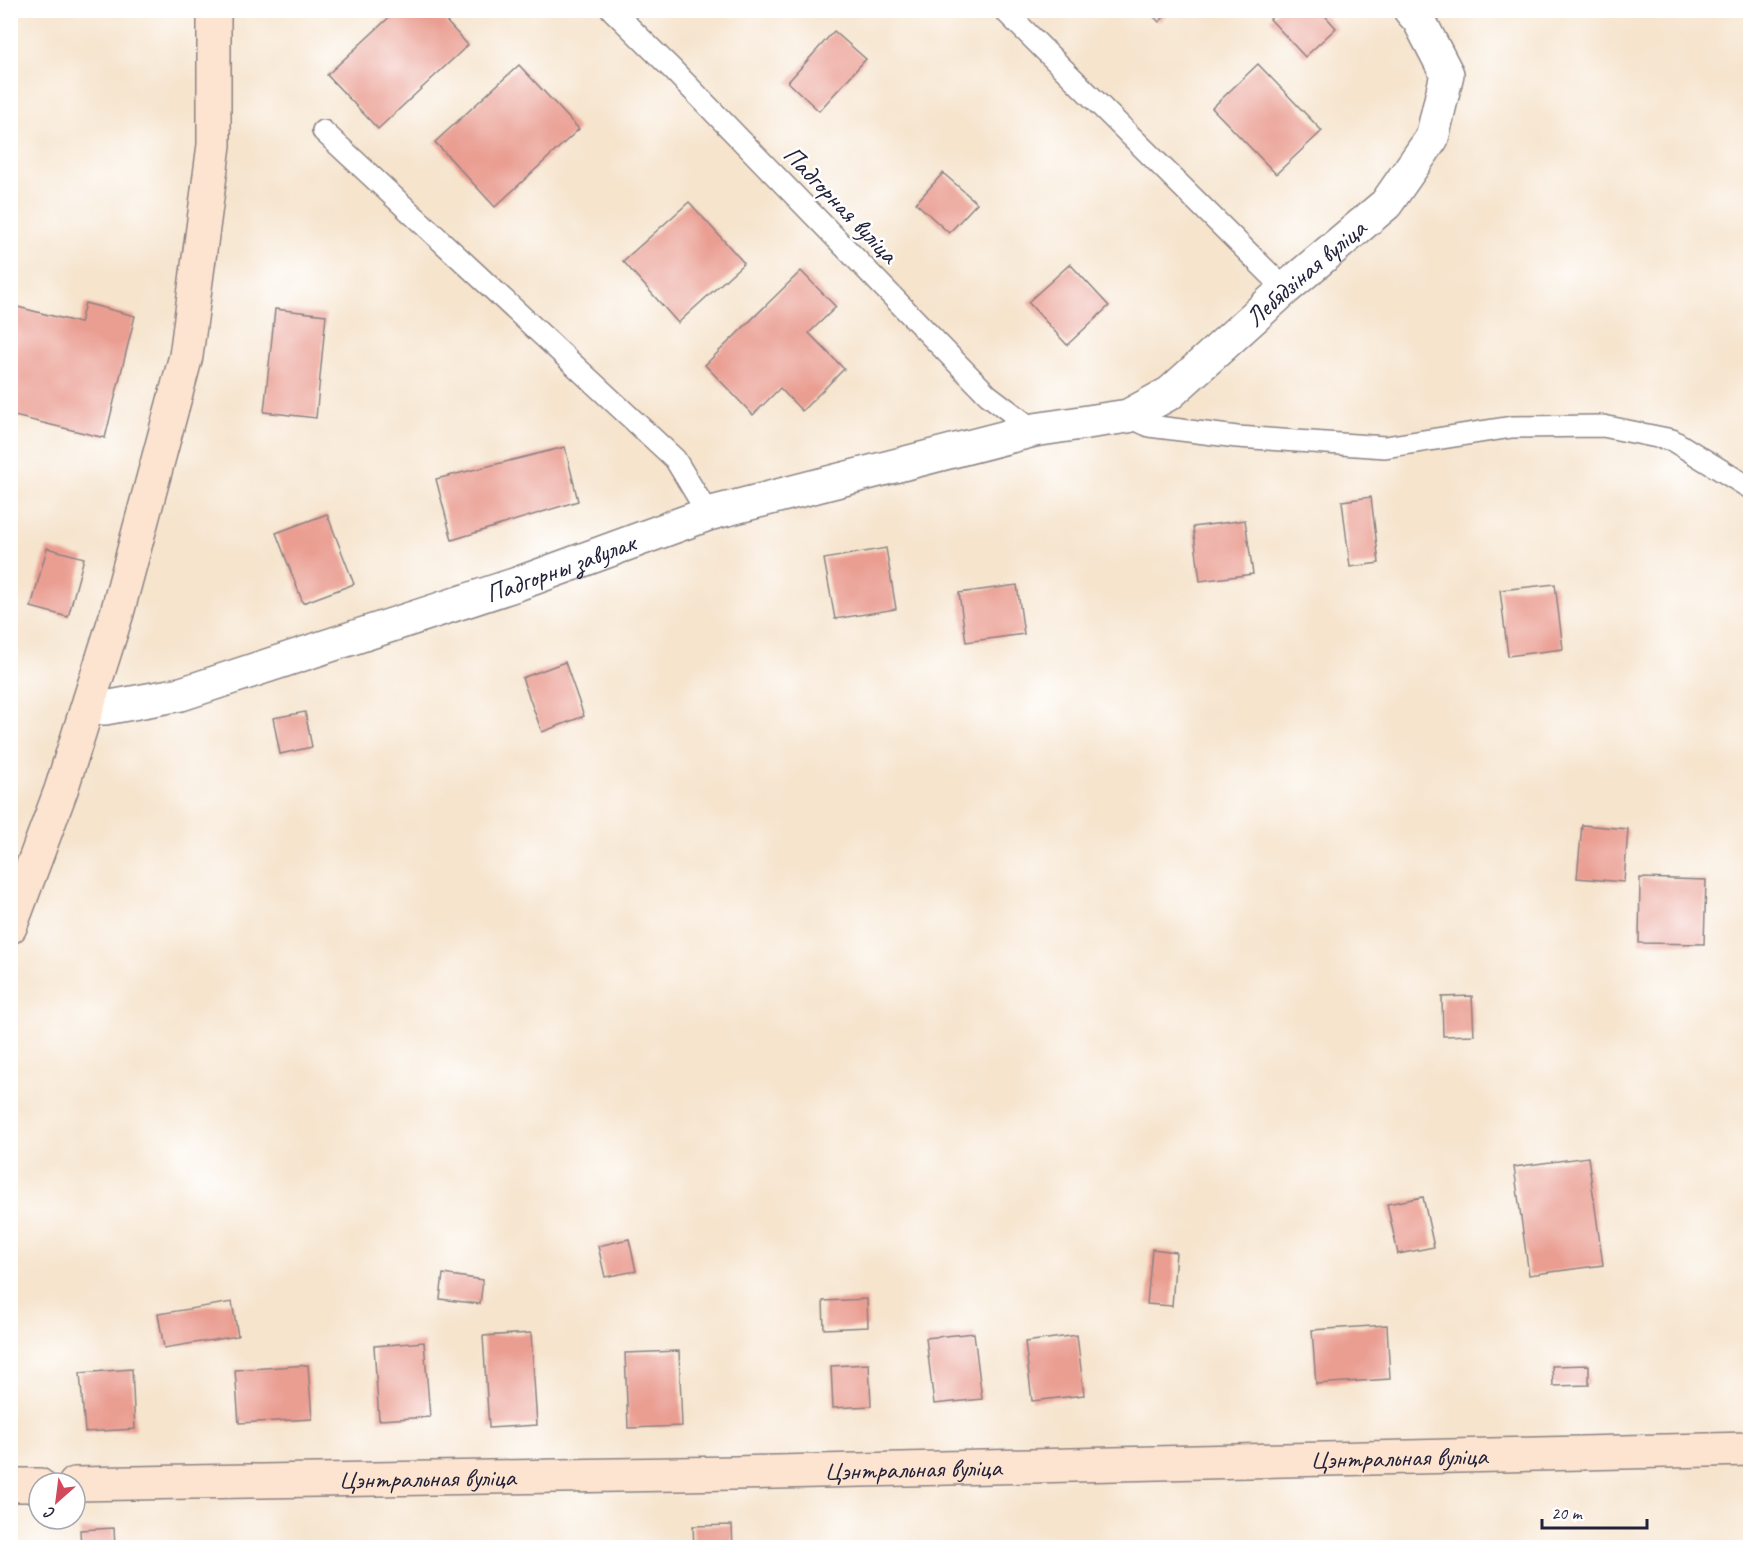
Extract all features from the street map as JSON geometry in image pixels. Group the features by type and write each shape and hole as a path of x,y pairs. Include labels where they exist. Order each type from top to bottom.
{"street":[{"path":"10,927 88,708 117,613 186,356 214,145 214,10"},
{"name":"Лебядзіная вуліца","path":"1035,430 1128,416 1170,393 1285,289 1386,204 1432,138 1447,74 1419,20 1410,10"},
{"name":"Падгорны завулак","path":"88,708 105,708 181,694 517,584 708,514 1035,430"},
{"name":"Цэнтральная вуліца","path":"87,1484 746,1473 1750,1449"},
{"path":"10,1485 27,1485"}],"lane":[{"name":"Падгорная вуліца","path":"612,10 988,395 1035,430"},
{"path":"1004,10 1285,289"},
{"path":"323,130 675,459 708,514"},
{"path":"1128,416 1149,426 1237,437 1385,447 1512,427 1603,426 1672,440 1750,488"}],"building":[{"path":"397,10 436,10 468,45 378,129 327,75"},
{"path":"1147,10 1171,10 1159,22"},
{"path":"1279,10 1320,10 1336,28 1305,57 1270,19"},
{"path":"834,31 866,59 819,111 788,82"},
{"path":"1258,64 1322,131 1276,174 1212,108"},
{"path":"519,65 579,129 495,207 435,142"},
{"path":"943,173 977,203 949,233 916,203"},
{"path":"689,202 744,263 678,323 623,261"},
{"path":"1070,264 1109,306 1067,345 1028,302"},
{"path":"801,271 836,307 809,333 844,369 802,411 780,388 753,415 705,365"},
{"path":"85,303 135,316 105,438 10,415 10,305 80,323"},
{"path":"275,309 326,315 316,418 264,412"},
{"path":"565,447 578,501 452,540 436,479"},
{"path":"1371,497 1379,563 1350,567 1342,501"},
{"path":"327,514 354,584 303,603 276,533"},
{"path":"1245,520 1253,574 1200,581 1193,527"},
{"path":"47,548 84,558 68,617 31,607"},
{"path":"886,548 896,609 835,619 824,559"},
{"path":"1555,584 1563,649 1508,656 1500,590"},
{"path":"1017,585 1024,634 966,642 959,593"},
{"path":"565,662 584,716 542,732 522,678"},
{"path":"305,712 312,747 280,754 273,718"},
{"path":"1582,825 1628,829 1624,882 1577,878"},
{"path":"1640,878 1706,880 1704,944 1639,943"},
{"path":"1472,996 1474,1035 1443,1036 1442,997"},
{"path":"1588,1157 1603,1265 1529,1275 1514,1167"},
{"path":"1423,1197 1434,1247 1398,1254 1387,1204"},
{"path":"629,1239 636,1271 605,1277 598,1246"},
{"path":"1152,1249 1176,1252 1172,1306 1147,1304"},
{"path":"443,1274 483,1280 480,1304 440,1299"},
{"path":"867,1299 868,1327 824,1329 823,1301"},
{"path":"232,1302 238,1336 164,1348 158,1314"},
{"path":"1387,1325 1390,1379 1316,1384 1312,1330"},
{"path":"531,1333 537,1425 489,1428 483,1336"},
{"path":"974,1333 982,1399 934,1404 926,1338"},
{"path":"1077,1335 1084,1395 1032,1401 1025,1342"},
{"path":"424,1342 430,1417 379,1420 374,1346"},
{"path":"679,1351 682,1426 628,1428 625,1353"},
{"path":"869,1364 871,1406 833,1408 831,1366"},
{"path":"308,1365 312,1419 239,1423 235,1370"},
{"path":"1589,1365 1589,1385 1553,1386 1552,1366"},
{"path":"132,1369 135,1429 85,1432 80,1373"},
{"path":"732,1525 733,1548 694,1548 693,1526"},
{"path":"114,1528 115,1548 81,1548 80,1531"},
{"path":"172,1544 226,1546 226,1548 172,1548"}]}
